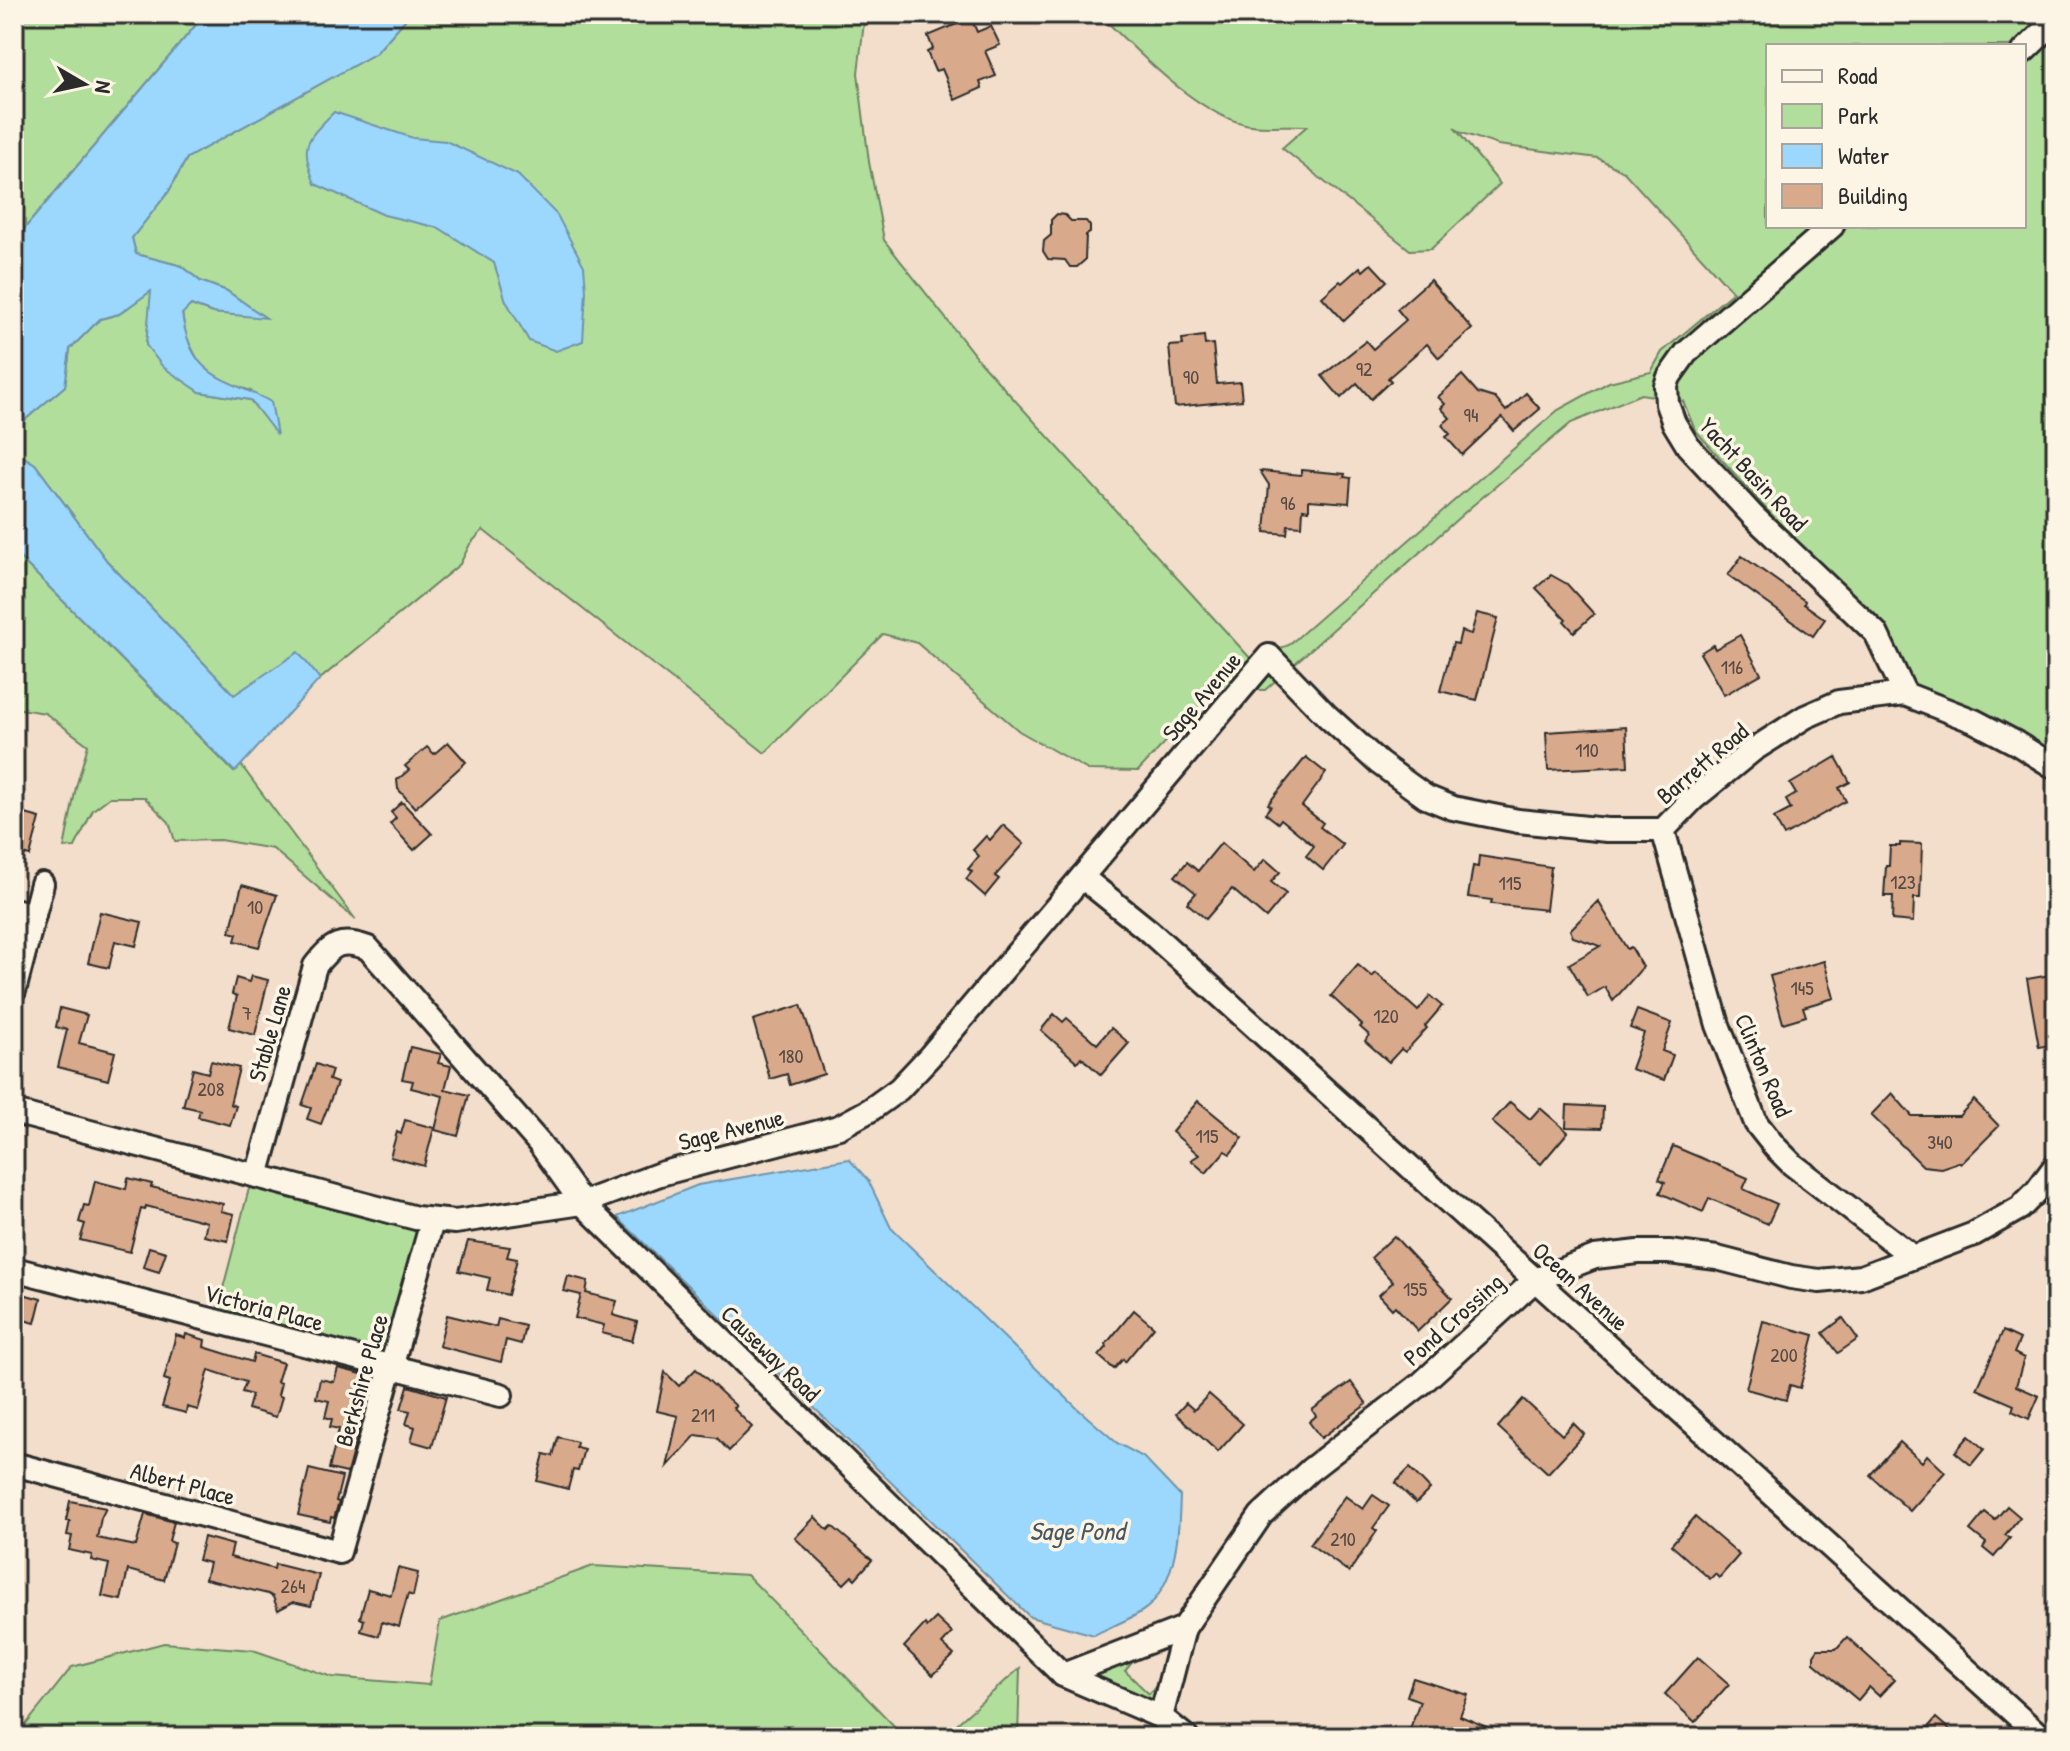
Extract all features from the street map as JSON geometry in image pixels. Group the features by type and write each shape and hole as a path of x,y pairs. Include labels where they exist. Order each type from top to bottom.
{"street":[{"path":"2026,49 2056,20"},
{"name":"Yacht Basin Road","path":"1830,228 1686,353 1669,377 1667,404 1688,446 1753,516 1876,633 1905,694"},
{"name":"Barrett Road","path":"1269,656 1327,716 1379,763 1426,797 1453,808 1518,821 1607,830 1663,830 1693,799 1753,750 1805,717 1839,702 1905,694 1974,721 2056,768"},
{"name":"Sage Avenue","path":"14,1112 432,1222 455,1222 582,1203 660,1174 839,1127 899,1089 930,1056 1269,656"},
{"name":"Clinton Road","path":"1663,830 1718,1025 1756,1123 1792,1164 1913,1257"},
{"name":"Ocean Avenue","path":"1082,877 1149,931 2041,1737"},
{"path":"14,991 24,913 42,884"},
{"name":"Stable Lane","path":"257,1176 315,966 328,949 343,943 368,948"},
{"name":"Causeway Road","path":"368,948 540,1144 582,1203 1063,1675 1161,1717 1186,1737"},
{"name":"Pond Crossing","path":"1161,1717 1184,1628 1261,1515 1310,1470 1422,1383 1535,1280 1595,1257 1638,1252 1717,1258 1819,1281 1861,1277 1974,1234 2020,1208 2056,1165"},
{"name":"Berkshire Place","path":"339,1552 432,1222"},
{"name":"Victoria Place","path":"14,1269 501,1395"},
{"name":"Albert Place","path":"14,1464 339,1552"},
{"path":"1063,1675 1184,1628"}],"green space":[{"path":"14,14 205,14 14,241"},
{"path":"410,14 865,14 858,73 869,162 884,240 981,363 1251,659 1289,645 1558,410 1609,382 1651,372 1662,352 1733,292 1624,172 1598,158 1498,145 1459,132 1454,127 1500,184 1431,249 1410,250 1282,148 1307,126 1251,125 1211,110 1170,80 1099,14 2045,14 2013,44 1766,44 1766,228 2026,228 2026,49 2056,21 2056,763 1905,694 1879,634 1695,430 1683,401 1641,394 1571,423 1472,506 1265,690 1216,689 1138,771 1088,770 1019,731 917,643 883,634 765,753 483,530 470,544 460,564 320,679 297,653 235,696 107,561 35,464 14,451 14,429 65,386 70,349 100,319 119,314 152,290 146,345 200,392 250,400 276,433 251,391 219,380 200,364 186,337 182,313 191,305 213,313 264,317 227,291 200,281 182,266 136,254 132,238 169,191 187,158 376,53"},
{"path":"14,552 234,772 241,765 356,920 273,849 220,840 175,841 169,822 144,797 110,797 93,810 75,847 64,848 88,745 45,713 14,708"},
{"path":"252,1177 429,1224 391,1366 215,1319"},
{"path":"593,1566 747,1575 905,1737 16,1737 72,1667 164,1643 253,1650 332,1677 429,1685 440,1621"},
{"path":"1140,1653 1125,1671 1149,1694 1156,1686 1165,1687 1160,1709 1087,1672"},
{"path":"1020,1668 1018,1737 942,1737"}],"water":[{"path":"205,14 410,14 376,53 187,158 169,191 132,238 136,254 182,266 200,281 227,291 266,318 213,313 191,305 182,314 193,352 201,364 224,380 271,402 277,435 250,400 200,392 163,367 146,345 151,291 119,314 100,319 70,349 65,386 14,429 14,241"},
{"path":"334,112 413,138 446,141 518,175 557,215 584,266 583,341 556,351 529,341 506,301 494,263 439,228 384,215 315,184 308,160 308,144"},
{"path":"14,451 35,464 107,561 234,695 298,652 320,679 235,772 14,552"},
{"name":"Sage Pond","path":"849,1159 868,1180 891,1228 1078,1409 1117,1443 1143,1457 1180,1496 1171,1568 1159,1594 1139,1613 1094,1635 1030,1617 617,1217 698,1185"}],"building":[{"path":"971,18 977,32 991,26 1000,45 985,51 996,76 980,82 982,88 955,100 942,69 935,71 927,52 933,49 928,36"},
{"path":"1057,214 1065,215 1071,221 1086,221 1090,226 1090,233 1086,235 1085,260 1077,267 1070,267 1065,260 1048,259 1043,251 1044,241 1051,235 1051,220"},
{"path":"1371,264 1387,281 1344,321 1322,297 1360,267 1363,271"},
{"path":"1430,280 1472,329 1439,358 1427,344 1388,378 1391,381 1371,399 1357,383 1341,398 1322,376 1366,341 1373,349 1406,320 1397,309"},
{"path":"1204,336 1205,345 1213,344 1217,384 1240,382 1242,400 1175,407 1169,346 1183,345 1182,339"},
{"path":"1462,375 1478,393 1495,398 1506,411 1526,393 1540,409 1514,431 1502,417 1462,455 1446,437 1450,434 1442,425 1450,418 1441,408 1445,404 1438,397"},
{"path":"1301,470 1345,474 1344,477 1351,478 1349,503 1309,500 1309,510 1303,509 1302,526 1288,525 1287,534 1265,532 1269,485 1260,471 1301,475"},
{"path":"1742,556 1825,619 1813,636 1728,575"},
{"path":"1551,575 1567,584 1594,614 1574,632 1564,621 1566,619 1536,588"},
{"path":"1477,613 1498,618 1477,700 1440,691 1453,643 1458,644 1461,631 1471,634"},
{"path":"1740,635 1761,674 1724,695 1700,653 1713,645 1715,649"},
{"path":"1626,727 1628,766 1548,770 1546,732"},
{"path":"448,742 466,762 415,808 398,789 397,780 409,770 405,766 427,747 434,754"},
{"path":"1306,757 1326,773 1302,806 1323,823 1320,827 1343,845 1323,870 1306,856 1314,846 1281,819 1278,823 1265,813 1271,806 1268,804"},
{"path":"1836,757 1850,782 1839,788 1846,801 1784,836 1774,818 1791,809 1786,800 1796,794 1790,784"},
{"path":"402,802 432,834 414,850 390,824 396,818 391,812"},
{"path":"18,812 40,818 30,856 14,852 14,814 18,815"},
{"path":"1003,825 1024,844 995,876 999,879 985,896 966,879 972,872 968,869 979,856 973,850 986,836 990,840"},
{"path":"1221,843 1254,872 1265,859 1280,872 1271,882 1286,894 1266,918 1232,889 1206,919 1187,903 1196,893 1175,876 1187,862 1198,871"},
{"path":"1900,843 1922,844 1920,898 1914,898 1913,922 1892,920 1893,896 1884,896 1890,846 1900,846"},
{"path":"1479,856 1551,867 1546,910 1491,904 1492,900 1468,897 1473,866 1478,867"},
{"path":"242,885 277,895 259,947 235,941 237,934 230,932"},
{"path":"1598,901 1627,949 1631,947 1643,967 1613,1001 1605,987 1588,997 1569,964 1600,946 1573,937 1570,930"},
{"path":"100,912 142,922 136,946 115,941 109,968 88,963"},
{"path":"1824,961 1834,998 1803,1007 1806,1016 1783,1023 1770,976"},
{"path":"1358,965 1372,977 1376,973 1418,1011 1430,996 1442,1006 1405,1052 1401,1049 1389,1062 1365,1041 1369,1035 1360,1027 1362,1025 1331,996"},
{"path":"2056,974 2056,1044 2039,1047 2027,979"},
{"path":"251,976 268,980 255,1035 229,1028 237,996 232,994 236,978 249,982"},
{"path":"801,1005 824,1074 790,1085 787,1074 770,1079 753,1020"},
{"path":"60,1008 87,1015 79,1043 115,1052 108,1080 58,1067 67,1030 56,1027"},
{"path":"1637,1010 1672,1023 1662,1051 1673,1055 1664,1080 1631,1069 1644,1033 1630,1028"},
{"path":"1054,1014 1063,1022 1067,1018 1097,1044 1111,1028 1129,1043 1101,1075 1081,1057 1077,1062 1041,1030"},
{"path":"410,1047 441,1054 438,1063 451,1066 445,1089 469,1095 458,1136 435,1130 443,1096 411,1088 413,1081 402,1079"},
{"path":"211,1061 239,1068 230,1104 236,1106 230,1125 198,1117 200,1110 183,1106 193,1069 208,1073"},
{"path":"316,1064 332,1070 329,1080 337,1083 321,1124 307,1119 311,1108 302,1105"},
{"path":"1892,1093 1912,1116 1959,1116 1974,1100 1999,1126 1961,1164 1941,1168 1923,1166 1871,1115"},
{"path":"1198,1101 1243,1138 1230,1154 1225,1151 1206,1173 1191,1160 1199,1155 1172,1132"},
{"path":"1510,1102 1530,1119 1540,1108 1568,1132 1541,1164 1492,1122"},
{"path":"1567,1105 1603,1107 1602,1128 1566,1127"},
{"path":"405,1120 434,1128 424,1166 390,1157 397,1132 401,1134"},
{"path":"1673,1146 1748,1178 1743,1189 1777,1204 1768,1224 1709,1198 1703,1212 1660,1193 1665,1182 1659,1179"},
{"path":"128,1178 152,1184 151,1187 223,1204 221,1211 234,1214 228,1241 204,1236 207,1222 146,1206 145,1210 141,1209 130,1252 80,1240 85,1224 79,1222 84,1205 89,1206 95,1181 126,1189"},
{"path":"1394,1236 1452,1298 1418,1331 1395,1306 1392,1309 1379,1295 1393,1282 1371,1258"},
{"path":"468,1241 510,1247 507,1257 517,1259 508,1295 487,1290 490,1278 459,1271"},
{"path":"149,1247 166,1252 159,1272 143,1267"},
{"path":"568,1276 588,1281 586,1293 617,1301 613,1315 637,1322 632,1341 602,1333 604,1325 575,1318 581,1295 564,1291"},
{"path":"23,1294 41,1299 35,1323 16,1318"},
{"path":"1134,1310 1154,1327 1125,1362 1123,1359 1114,1369 1099,1356"},
{"path":"447,1315 496,1327 498,1319 525,1326 521,1344 506,1340 501,1362 439,1346"},
{"path":"1843,1318 1858,1339 1838,1353 1823,1333"},
{"path":"1763,1321 1814,1335 1800,1388 1790,1385 1786,1400 1746,1389"},
{"path":"2003,1331 2020,1339 2014,1353 2024,1358 2016,1386 2039,1396 2029,1419 2012,1411 2014,1405 1977,1389"},
{"path":"186,1334 205,1340 204,1347 252,1362 254,1354 283,1363 277,1382 281,1383 278,1395 282,1397 276,1417 248,1409 252,1395 242,1392 246,1382 209,1370 198,1410 187,1407 186,1413 162,1407 170,1381 164,1379 176,1335 185,1338"},
{"path":"338,1368 373,1377 347,1473 329,1469 339,1429 330,1427 332,1419 325,1417 329,1401 316,1398 320,1379 334,1382"},
{"path":"696,1369 736,1406 733,1408 752,1427 729,1451 717,1438 696,1435 667,1467 678,1416 657,1411 665,1372 679,1386"},
{"path":"1351,1382 1367,1404 1321,1438 1309,1422 1316,1416 1312,1410"},
{"path":"408,1386 446,1397 432,1447 411,1441 415,1427 406,1424 410,1411 401,1409"},
{"path":"1209,1394 1243,1424 1218,1452 1176,1414 1186,1403 1194,1410"},
{"path":"1523,1399 1562,1435 1573,1423 1584,1434 1548,1473 1498,1427"},
{"path":"1969,1436 1984,1449 1971,1465 1955,1452"},
{"path":"558,1437 577,1442 576,1447 584,1449 578,1471 573,1470 568,1489 537,1481 544,1454 553,1456"},
{"path":"1900,1442 1922,1462 1927,1455 1945,1472 1910,1511 1870,1475"},
{"path":"1410,1468 1430,1489 1416,1503 1395,1483"},
{"path":"309,1469 342,1477 336,1501 339,1502 330,1522 298,1515"},
{"path":"1373,1495 1389,1506 1373,1528 1377,1531 1349,1572 1310,1544 1345,1496 1363,1509"},
{"path":"70,1501 106,1508 97,1538 136,1546 145,1514 174,1522 169,1541 174,1543 164,1580 128,1570 121,1600 102,1596 109,1564 91,1560 92,1555 69,1550 72,1536 67,1535 70,1521 66,1521"},
{"path":"2007,1506 2020,1517 2005,1535 2010,1538 1994,1557 1983,1548 1986,1543 1970,1530 1985,1512 1995,1520"},
{"path":"815,1517 828,1530 832,1526 872,1560 855,1579 852,1576 844,1584 795,1538"},
{"path":"1695,1517 1739,1555 1719,1578 1715,1574 1710,1579 1671,1545"},
{"path":"204,1537 233,1545 230,1557 274,1569 275,1564 319,1575 311,1606 293,1602 278,1610 273,1597 268,1594 205,1579 209,1563 198,1560"},
{"path":"398,1568 418,1573 413,1596 408,1594 399,1627 382,1622 379,1636 361,1631 364,1620 360,1618 368,1589 391,1595"},
{"path":"936,1618 952,1633 942,1644 954,1655 933,1675 904,1647 925,1624 927,1627"},
{"path":"1847,1637 1894,1680 1879,1696 1869,1687 1858,1700 1814,1663 1818,1649 1836,1649"},
{"path":"1698,1657 1729,1684 1695,1722 1665,1694"},
{"path":"1413,1678 1468,1695 1460,1716 1511,1737 1407,1737 1420,1701 1407,1696"},
{"path":"1936,1718 1958,1737 1920,1737"}]}
